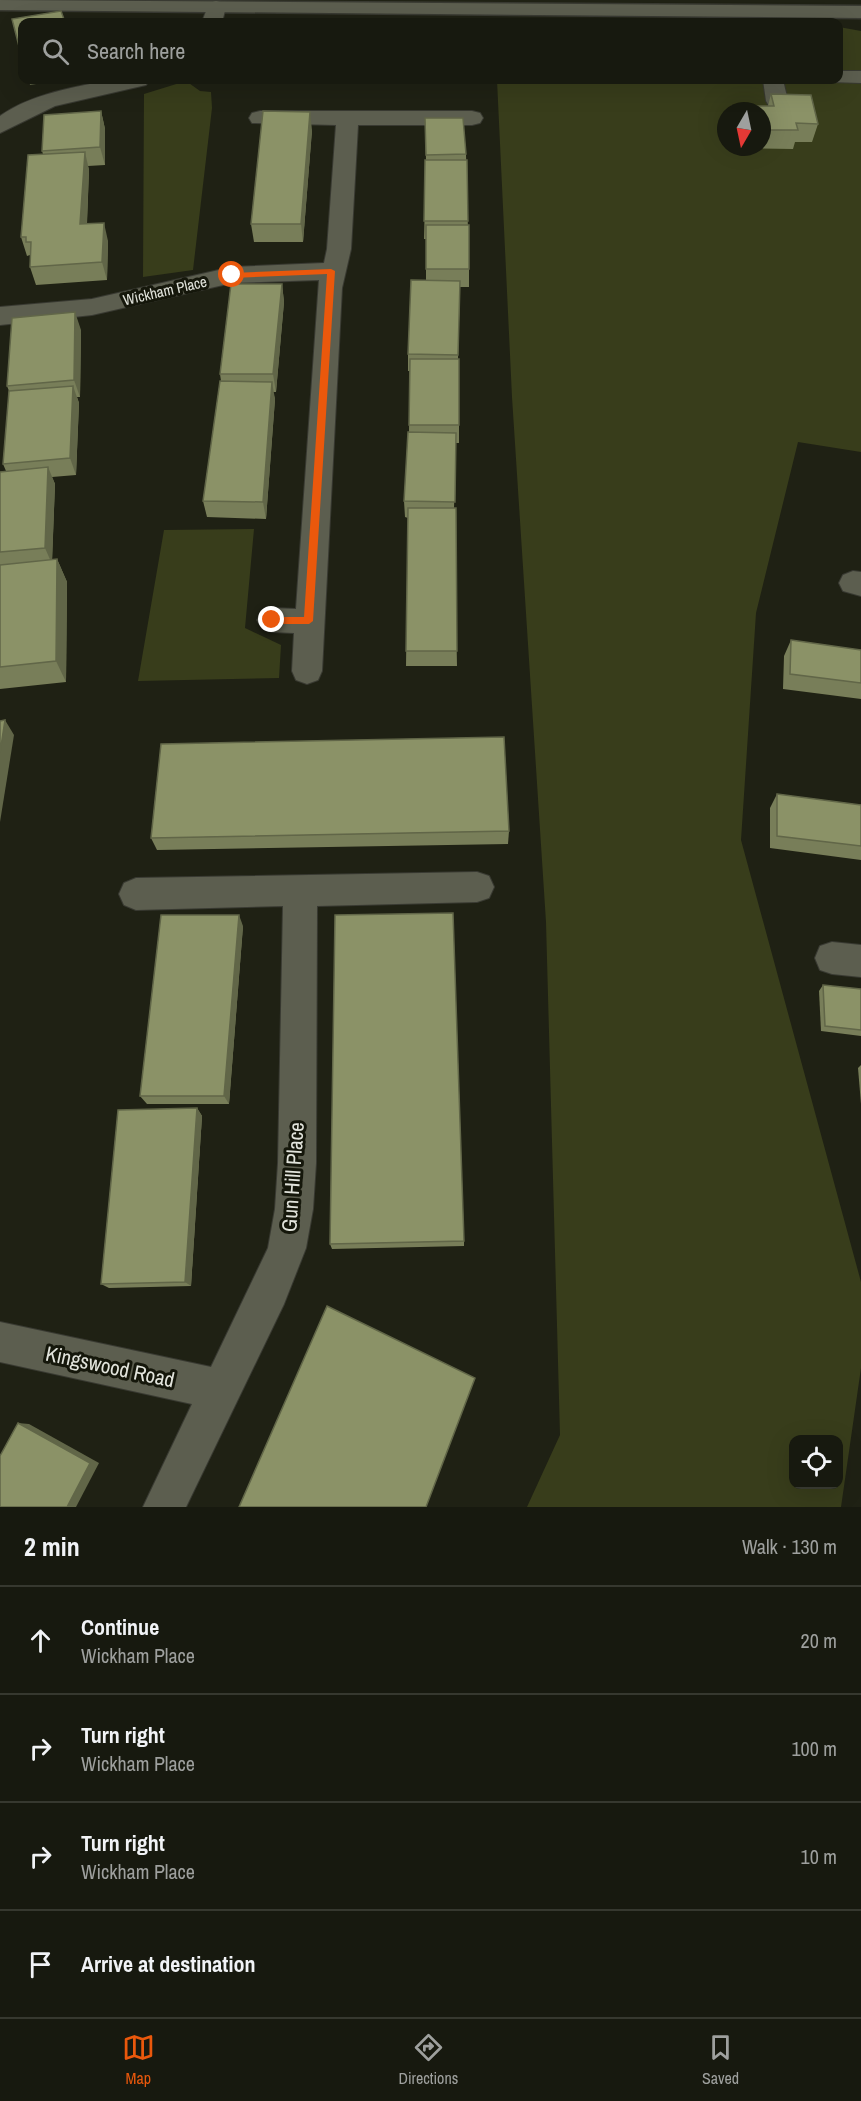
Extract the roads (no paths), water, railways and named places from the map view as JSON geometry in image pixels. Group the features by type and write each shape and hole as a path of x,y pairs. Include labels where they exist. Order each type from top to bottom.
{"street":[{"path":"0,4 214,15 484,4 761,17 861,12"},
{"path":"843,77 861,77"},
{"path":"2,122 48,102 122,84"},
{"path":"260,118 472,118"},
{"path":"307,671 331,271 339,249 347,118"},
{"name":"Wickham Place","path":"0,316 92,308 232,275 331,271"},
{"path":"272,620 309,621"},
{"path":"136,894 477,887"},
{"name":"Gun Hill Place","path":"164,1507 274,1280 287,1248 294,1209 300,890"},
{"name":"Kingswood Road","path":"0,1342 220,1390"}]}
